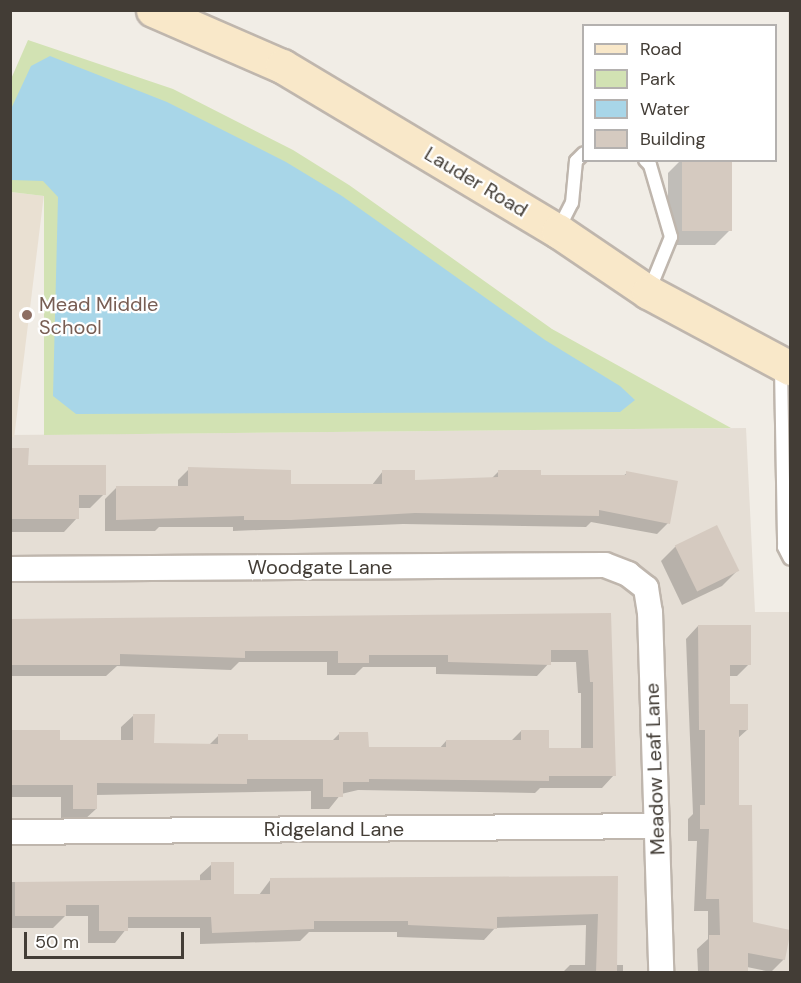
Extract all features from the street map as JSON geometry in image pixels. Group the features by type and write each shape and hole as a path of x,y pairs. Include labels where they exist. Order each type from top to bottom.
{"main road":[{"name":"Lauder Road","path":"153,10 282,66 558,231 648,292 786,365"}],"street":[{"name":"Woodgate Lane","path":"10,569 604,565 628,574"},
{"name":"Meadow Leaf Lane","path":"628,574 646,588 650,612 661,972"},
{"name":"Ridgeland Lane","path":"10,832 657,826"}],"lane":[{"path":"558,231 573,203 576,161 582,155"},
{"path":"647,162 650,165 671,237 648,292"},
{"path":"786,365 784,548 790,559"}],"shaded area":[{"path":"788,11 790,11 788,187"},
{"path":"11,192 44,196 14,437 10,437"},
{"path":"746,428 755,612 790,612 790,972 11,972 10,435"}],"green space":[{"path":"28,40 173,89 293,150 349,185 552,329 731,428 44,435 44,196 11,192 11,79"}],"water":[{"path":"50,56 167,102 286,162 342,196 545,340 620,386 635,400 620,412 76,414 53,396 58,197 43,181 11,180 11,109 31,66"}],"building":[{"path":"682,162 732,162 732,231 682,231"},
{"path":"10,448 29,448 28,465 106,465 106,495 79,495 79,519 10,519"},
{"path":"188,467 291,470 291,484 382,484 382,470 415,470 415,480 498,477 498,470 541,470 541,475 626,475 626,471 678,481 670,524 599,510 599,516 415,513 291,520 244,520 244,516 116,520 116,486 188,486"},
{"path":"717,525 739,571 697,591 675,546"},
{"path":"611,613 616,776 549,776 549,781 369,779 369,782 343,782 343,797 323,797 323,779 247,779 247,784 97,783 97,809 73,809 73,785 12,785 12,730 60,730 60,740 133,740 133,714 155,714 154,743 218,744 218,734 248,734 248,740 339,740 339,732 368,732 369,747 446,747 446,740 521,740 521,730 549,730 549,748 593,748 593,682 590,682 588,650 551,650 551,665 448,662 448,655 369,655 369,663 338,663 338,651 245,651 245,658 120,654 120,665 10,665 10,619"},
{"path":"698,625 751,625 751,665 730,665 730,704 748,704 748,730 739,730 739,805 752,805 753,922 790,930 790,934 785,960 748,953 748,972 709,972 709,935 720,935 719,899 706,899 709,829 700,829 700,805 705,805 705,730 699,730"},
{"path":"211,862 234,862 234,894 270,894 270,878 618,876 617,972 596,972 598,914 497,917 497,929 408,925 408,921 314,921 314,929 212,933 211,917 128,917 128,931 99,931 99,905 66,905 66,916 15,916 15,882 211,880"}],"place":[{"name":"Mead Middle School","path":"27,315"}]}
